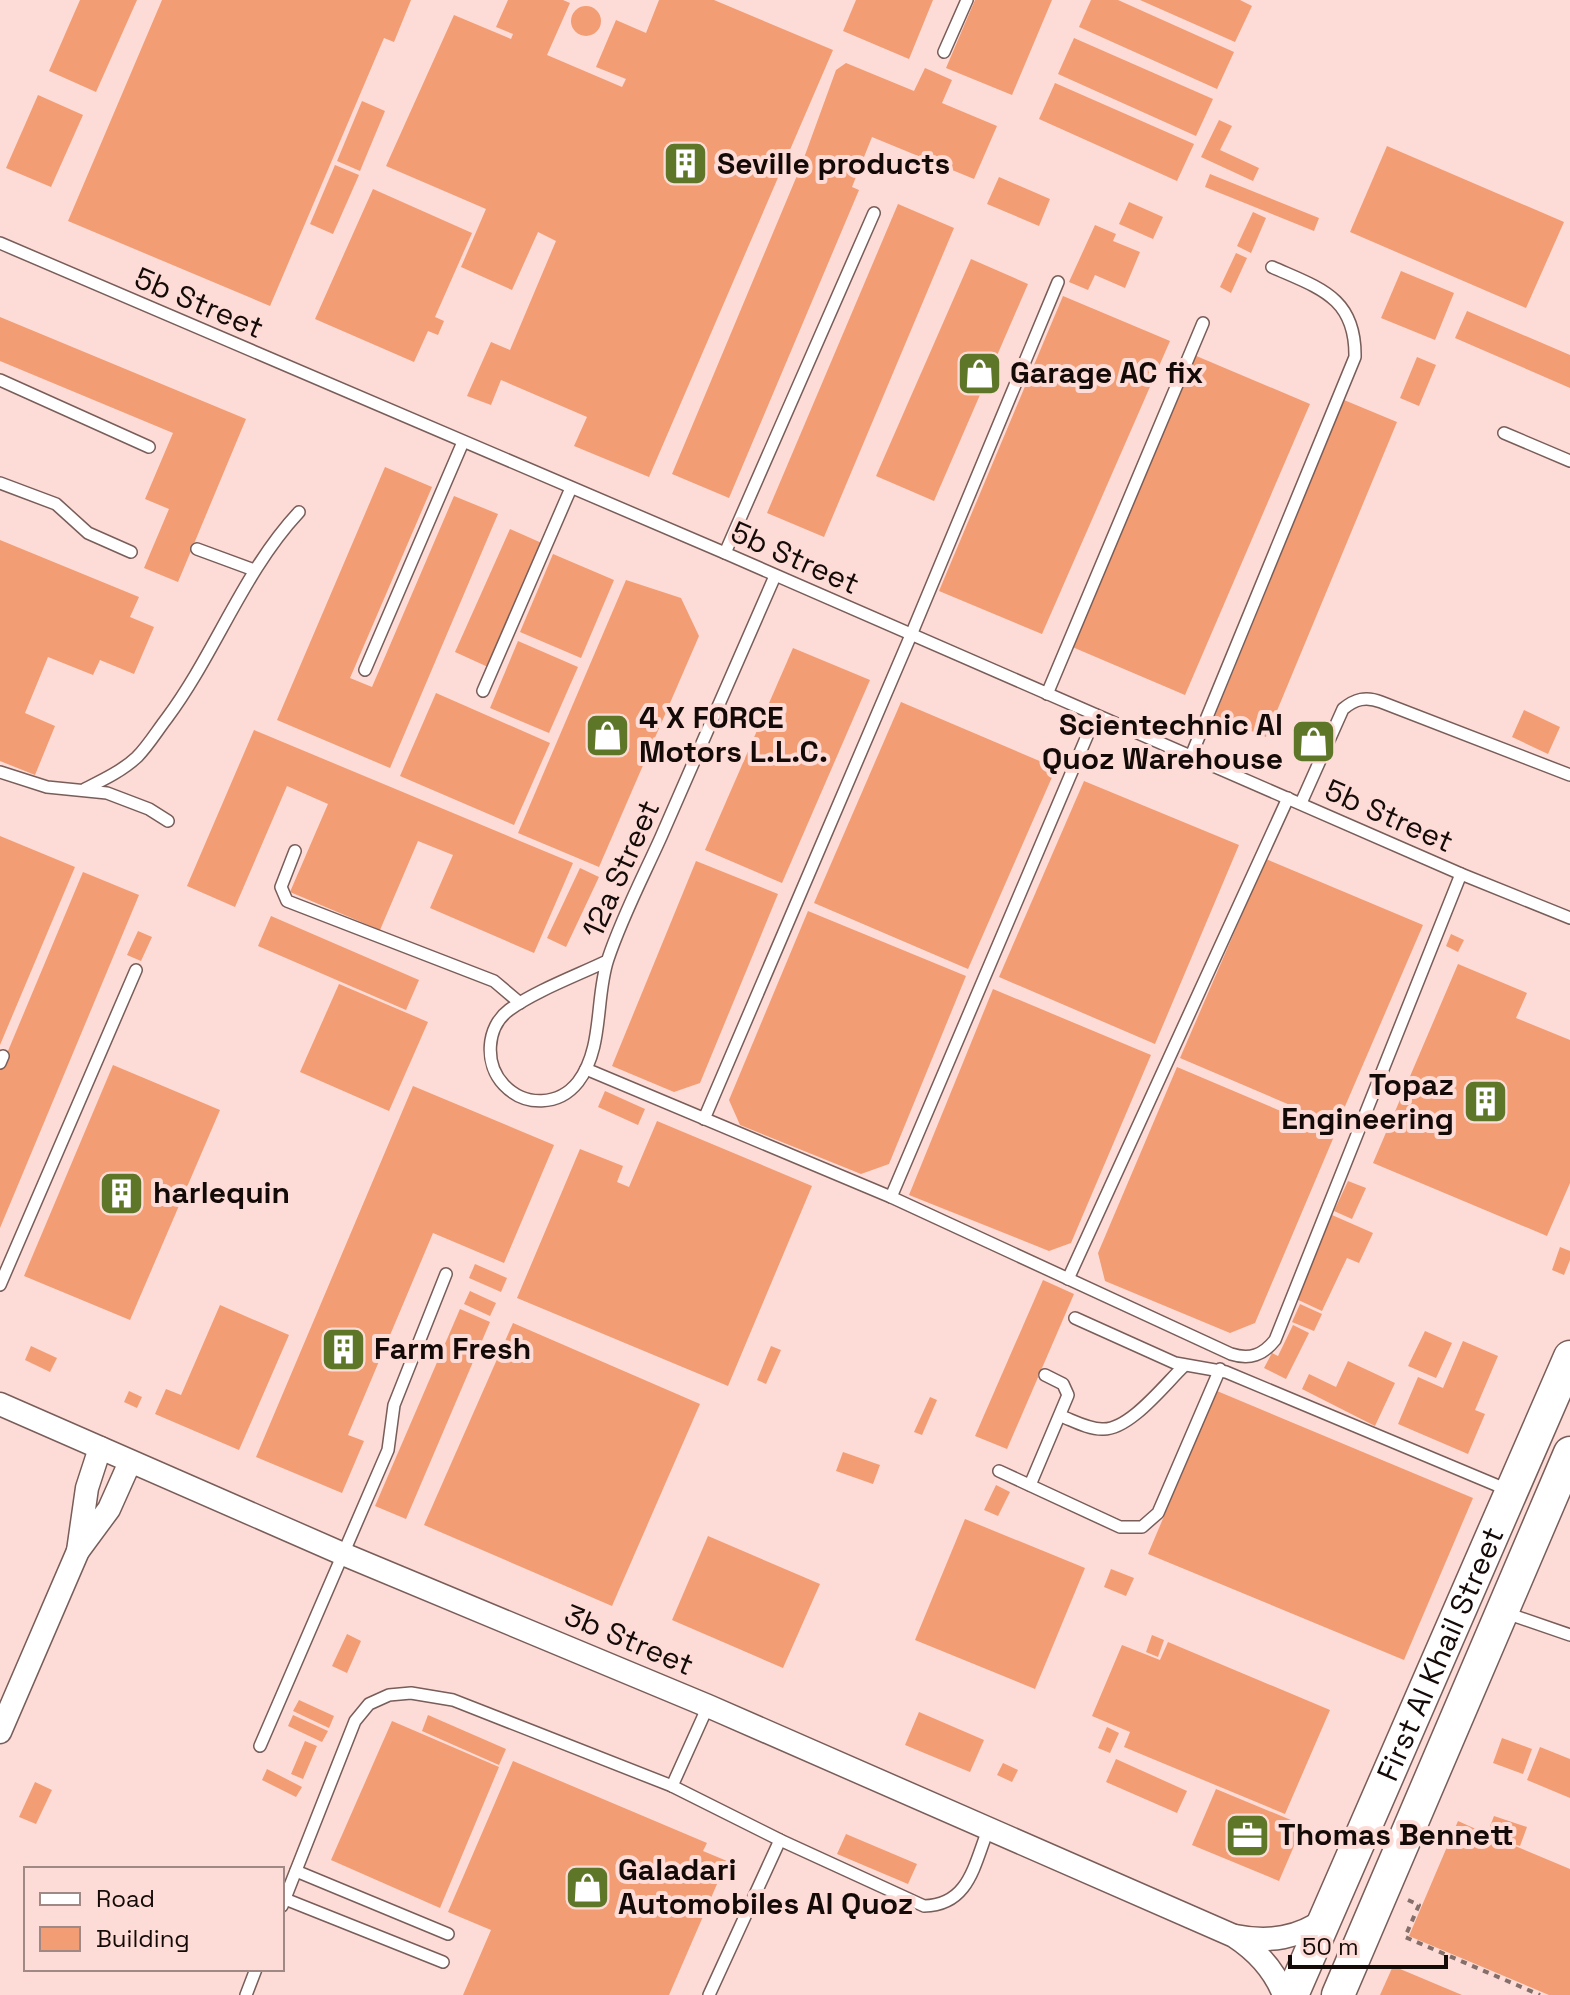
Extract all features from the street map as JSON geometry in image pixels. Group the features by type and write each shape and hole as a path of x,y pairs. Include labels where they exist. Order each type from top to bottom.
{"main road":[{"name":"First Al Khail Street","path":"1292,1995 1570,1357"},
{"name":"First Al Khail Street","path":"1338,1995 1503,1611 1563,1483 1570,1453"}],"street":[{"name":"3b Street","path":"0,1404 343,1554 708,1706 1234,1936 1253,1940 1283,1938 1311,1929 1327,1918"},
{"path":"78,1551 84,1498 100,1448"},
{"path":"0,1732 78,1551 109,1509 130,1462"},
{"name":"3b Street","path":"1234,1936 1262,1958 1284,1995"}],"lane":[{"path":"944,52 967,0"},
{"path":"725,553 874,213"},
{"name":"5b Street","path":"0,243 725,553 1461,874 1570,918"},
{"path":"1191,756 1355,357 1355,338 1350,319 1339,302 1324,290 1272,267"},
{"path":"704,1119 1058,282"},
{"path":"1047,694 1203,323"},
{"path":"0,380 149,447"},
{"path":"1504,433 1570,461"},
{"path":"365,670 463,442"},
{"path":"0,483 56,504 88,533 131,552"},
{"path":"483,691 571,488"},
{"path":"85,789 124,767 150,741 209,654 254,570 299,512"},
{"path":"197,549 254,570"},
{"name":"12a Street","path":"607,961 520,1003 500,1019 491,1040 491,1063 502,1083 521,1097 555,1100 577,1082 586,1069 607,961 775,576"},
{"path":"1301,803 1343,709 1360,699 1381,702 1570,775"},
{"path":"891,1197 1096,715"},
{"path":"0,772 47,787 85,789 128,800 168,821"},
{"path":"1068,1279 1288,798"},
{"path":"295,851 281,887 287,901 494,981 520,1003"},
{"path":"586,1069 891,1197 1240,1356 1256,1355 1275,1340 1461,874"},
{"path":"0,1285 136,970"},
{"path":"260,1746 388,1450 394,1405 446,1274"},
{"path":"1075,1318 1184,1366 1220,1369 1512,1492"},
{"path":"1061,1416 1096,1429 1116,1428 1128,1421 1184,1366"},
{"path":"999,1471 1120,1527 1135,1529 1149,1524 1158,1513 1220,1369"},
{"path":"1030,1485 1068,1395 1058,1380 1045,1375"},
{"path":"1503,1611 1570,1635"},
{"path":"443,1962 284,1903 355,1721 369,1704 389,1695 411,1693 453,1700 672,1786 913,1903 936,1906 955,1898 966,1885 988,1830"},
{"path":"672,1786 708,1706"},
{"path":"709,1995 780,1840"},
{"path":"296,1871 448,1934"},
{"path":"246,1995 255,1971"}],"path":[{"path":"1383,1890 1419,1905 1405,1937 1540,1995"}],"building":[{"path":"80,0 137,0 96,92 49,71"},
{"path":"162,0 411,0 394,42 384,38 270,306 68,221"},
{"name":"Seville products","path":"508,0 563,0 570,3 547,55 622,87 626,79 596,67 616,20 646,33 659,0 714,0 833,50 649,477 574,446 587,417 501,380 491,405 467,396 491,342 510,350 556,241 538,232 512,290 461,267 486,209 386,166 454,15 511,39 513,34 496,27"},
{"path":"856,0 933,0 909,59 843,31"},
{"path":"975,0 1052,0 1012,95 946,68"},
{"path":"1091,0 1118,0 1234,52 1217,89 1079,27"},
{"path":"1140,0 1240,0 1252,6 1235,42"},
{"path":"586,6 597,10 601,21 597,32 586,36 575,32 571,21 575,10"},
{"path":"1074,38 1213,99 1196,136 1058,74"},
{"path":"846,63 914,91 925,68 952,80 942,103 997,126 974,179 872,137 852,187 859,190 729,498 672,474 801,166 836,70"},
{"path":"1055,83 1194,144 1177,181 1039,119"},
{"path":"38,95 83,115 51,187 6,168"},
{"path":"362,101 385,111 360,171 337,161"},
{"path":"1219,120 1232,126 1220,150 1259,168 1253,181 1201,157"},
{"path":"1387,146 1564,222 1526,308 1350,232"},
{"path":"335,165 359,175 333,234 310,224"},
{"path":"1210,174 1319,218 1314,231 1205,187"},
{"path":"999,177 1050,199 1039,226 987,204"},
{"path":"373,189 472,233 435,317 444,321 438,335 428,331 414,362 315,319"},
{"path":"1129,202 1163,217 1153,239 1119,224"},
{"path":"898,204 954,228 824,537 767,513"},
{"path":"1253,212 1266,218 1251,253 1237,246"},
{"path":"1095,225 1116,234 1113,241 1140,252 1125,288 1095,275 1088,290 1069,282"},
{"path":"1236,253 1247,258 1231,293 1220,287"},
{"path":"971,259 1028,284 934,501 876,476"},
{"path":"1401,271 1454,293 1435,340 1381,318"},
{"path":"1063,296 1170,341 1042,634 939,591"},
{"path":"1467,311 1570,355 1570,388 1455,338"},
{"path":"0,317 246,419 178,582 144,568 169,509 145,499 173,433 0,361"},
{"path":"1194,355 1310,404 1185,695 1070,646"},
{"path":"1417,357 1436,365 1419,406 1400,398"},
{"path":"1344,400 1397,422 1266,737 1215,716"},
{"path":"385,467 432,487 350,678 372,687 454,496 498,514 390,768 277,720"},
{"path":"510,529 544,544 488,667 455,652"},
{"path":"0,540 139,597 130,617 154,627 134,674 100,660 93,675 48,657 25,713 55,726 35,775 0,761"},
{"path":"553,554 614,580 581,658 520,632"},
{"name":"4 X FORCE Motors L.L.C.","path":"626,580 681,598 699,636 599,867 518,833"},
{"path":"518,641 578,667 549,733 490,708"},
{"path":"793,648 870,680 782,883 705,850"},
{"path":"436,693 550,743 514,825 400,776"},
{"path":"901,702 1056,768 968,969 814,903"},
{"path":"1524,710 1560,727 1548,754 1512,737"},
{"path":"254,730 573,863 534,953 430,908 453,855 418,841 380,930 290,892 328,804 287,786 235,907 187,886"},
{"path":"1084,781 1239,845 1155,1044 999,977"},
{"path":"0,836 75,867 0,1045"},
{"path":"1266,859 1423,925 1337,1125 1180,1058"},
{"path":"696,861 778,894 700,1083 674,1092 612,1066"},
{"path":"580,868 599,877 566,947 547,938"},
{"path":"83,872 139,895 0,1228 0,1070"},
{"path":"808,911 966,976 889,1164 861,1174 740,1125 729,1100"},
{"path":"271,916 419,980 406,1010 258,946"},
{"path":"138,931 152,937 141,961 127,955"},
{"path":"1451,934 1464,940 1458,952 1446,946"},
{"name":"Topaz Engineering","path":"1458,964 1527,993 1516,1018 1570,1040 1570,1183 1547,1236 1373,1163"},
{"path":"339,984 428,1022 389,1111 300,1072"},
{"path":"993,989 1151,1055 1071,1243 1049,1251 909,1195"},
{"name":"harlequin","path":"113,1065 220,1110 130,1320 24,1276"},
{"path":"1177,1067 1335,1134 1255,1323 1230,1333 1105,1281 1098,1253"},
{"name":"Farm Fresh","path":"413,1086 554,1145 504,1263 433,1233 348,1435 364,1441 342,1493 256,1457"},
{"path":"605,1091 645,1109 638,1125 598,1107"},
{"path":"657,1121 812,1186 728,1386 517,1298 580,1149 623,1166 617,1182 629,1187"},
{"path":"1348,1181 1366,1188 1352,1219 1334,1211"},
{"path":"1332,1215 1373,1233 1359,1263 1347,1258 1322,1311 1294,1298"},
{"path":"1560,1247 1570,1251 1564,1275 1552,1270"},
{"path":"475,1264 507,1278 501,1292 469,1278"},
{"path":"1043,1280 1074,1294 1007,1449 975,1436"},
{"path":"470,1291 496,1303 490,1316 464,1304"},
{"path":"1300,1304 1322,1314 1314,1331 1292,1322"},
{"path":"220,1305 289,1335 239,1450 155,1414 166,1389 181,1395"},
{"path":"460,1309 490,1322 406,1519 375,1506"},
{"path":"513,1323 700,1404 612,1606 424,1525"},
{"path":"1293,1325 1309,1333 1286,1379 1264,1368 1272,1353 1278,1356"},
{"path":"1425,1331 1452,1343 1436,1378 1408,1366"},
{"path":"1463,1341 1498,1356 1475,1410 1485,1414 1468,1454 1398,1424 1418,1377 1443,1388"},
{"path":"31,1346 57,1358 50,1372 25,1360"},
{"path":"771,1346 781,1350 766,1384 757,1380"},
{"path":"1348,1361 1395,1383 1375,1426 1302,1389 1309,1374 1336,1387"},
{"path":"129,1391 142,1397 137,1408 124,1402"},
{"path":"1217,1391 1473,1498 1404,1660 1148,1554"},
{"path":"930,1397 937,1400 922,1435 914,1432"},
{"path":"843,1452 880,1465 873,1484 836,1471"},
{"path":"996,1485 1010,1492 998,1516 984,1510"},
{"path":"965,1519 1085,1568 1035,1689 915,1640"},
{"path":"708,1536 820,1584 783,1668 672,1620"},
{"path":"1111,1569 1134,1578 1126,1596 1104,1587"},
{"path":"347,1634 361,1641 347,1673 332,1666"},
{"path":"1152,1635 1164,1640 1158,1657 1146,1652"},
{"path":"1168,1642 1330,1710 1285,1814 1124,1747 1130,1732 1092,1716 1122,1645 1160,1660"},
{"path":"299,1700 334,1716 329,1728 293,1711"},
{"path":"919,1712 984,1740 970,1772 905,1745"},
{"path":"293,1715 328,1731 322,1742 288,1726"},
{"path":"428,1715 506,1749 499,1765 422,1731"},
{"path":"392,1721 499,1767 440,1908 331,1860"},
{"path":"1107,1727 1119,1733 1110,1753 1098,1748"},
{"path":"1502,1738 1532,1749 1523,1774 1493,1763"},
{"path":"305,1741 317,1746 303,1779 291,1774"},
{"path":"1540,1747 1570,1759 1570,1798 1527,1780"},
{"path":"1116,1759 1187,1791 1177,1813 1106,1782"},
{"name":"Galadari Automobiles Al Quoz","path":"513,1761 707,1843 703,1851 727,1861 669,1995 463,1995 491,1930 448,1912"},
{"path":"1003,1763 1018,1770 1012,1782 997,1775"},
{"path":"267,1769 302,1787 296,1797 262,1780"},
{"path":"35,1782 52,1790 36,1824 19,1817"},
{"name":"Thomas Bennett","path":"1216,1789 1303,1825 1279,1881 1192,1845"},
{"path":"1494,1816 1527,1827 1520,1846 1501,1840 1570,1869 1570,1995 1549,1995 1409,1936 1458,1821 1487,1834"},
{"path":"846,1834 917,1864 908,1884 837,1854"},
{"path":"1393,1966 1462,1995 1380,1995"}],"place":[{"name":"Seville products","path":"686,164"},
{"name":"Garage AC fix","path":"979,373"},
{"name":"4 X FORCE Motors L.L.C.","path":"608,735"},
{"name":"Scientechnic Al Quoz Warehouse","path":"1314,742"},
{"name":"Topaz Engineering","path":"1485,1102"},
{"name":"harlequin","path":"122,1193"},
{"name":"Farm Fresh","path":"343,1349"},
{"name":"Thomas Bennett","path":"1247,1835"},
{"name":"Galadari Automobiles Al Quoz","path":"587,1887"}]}
